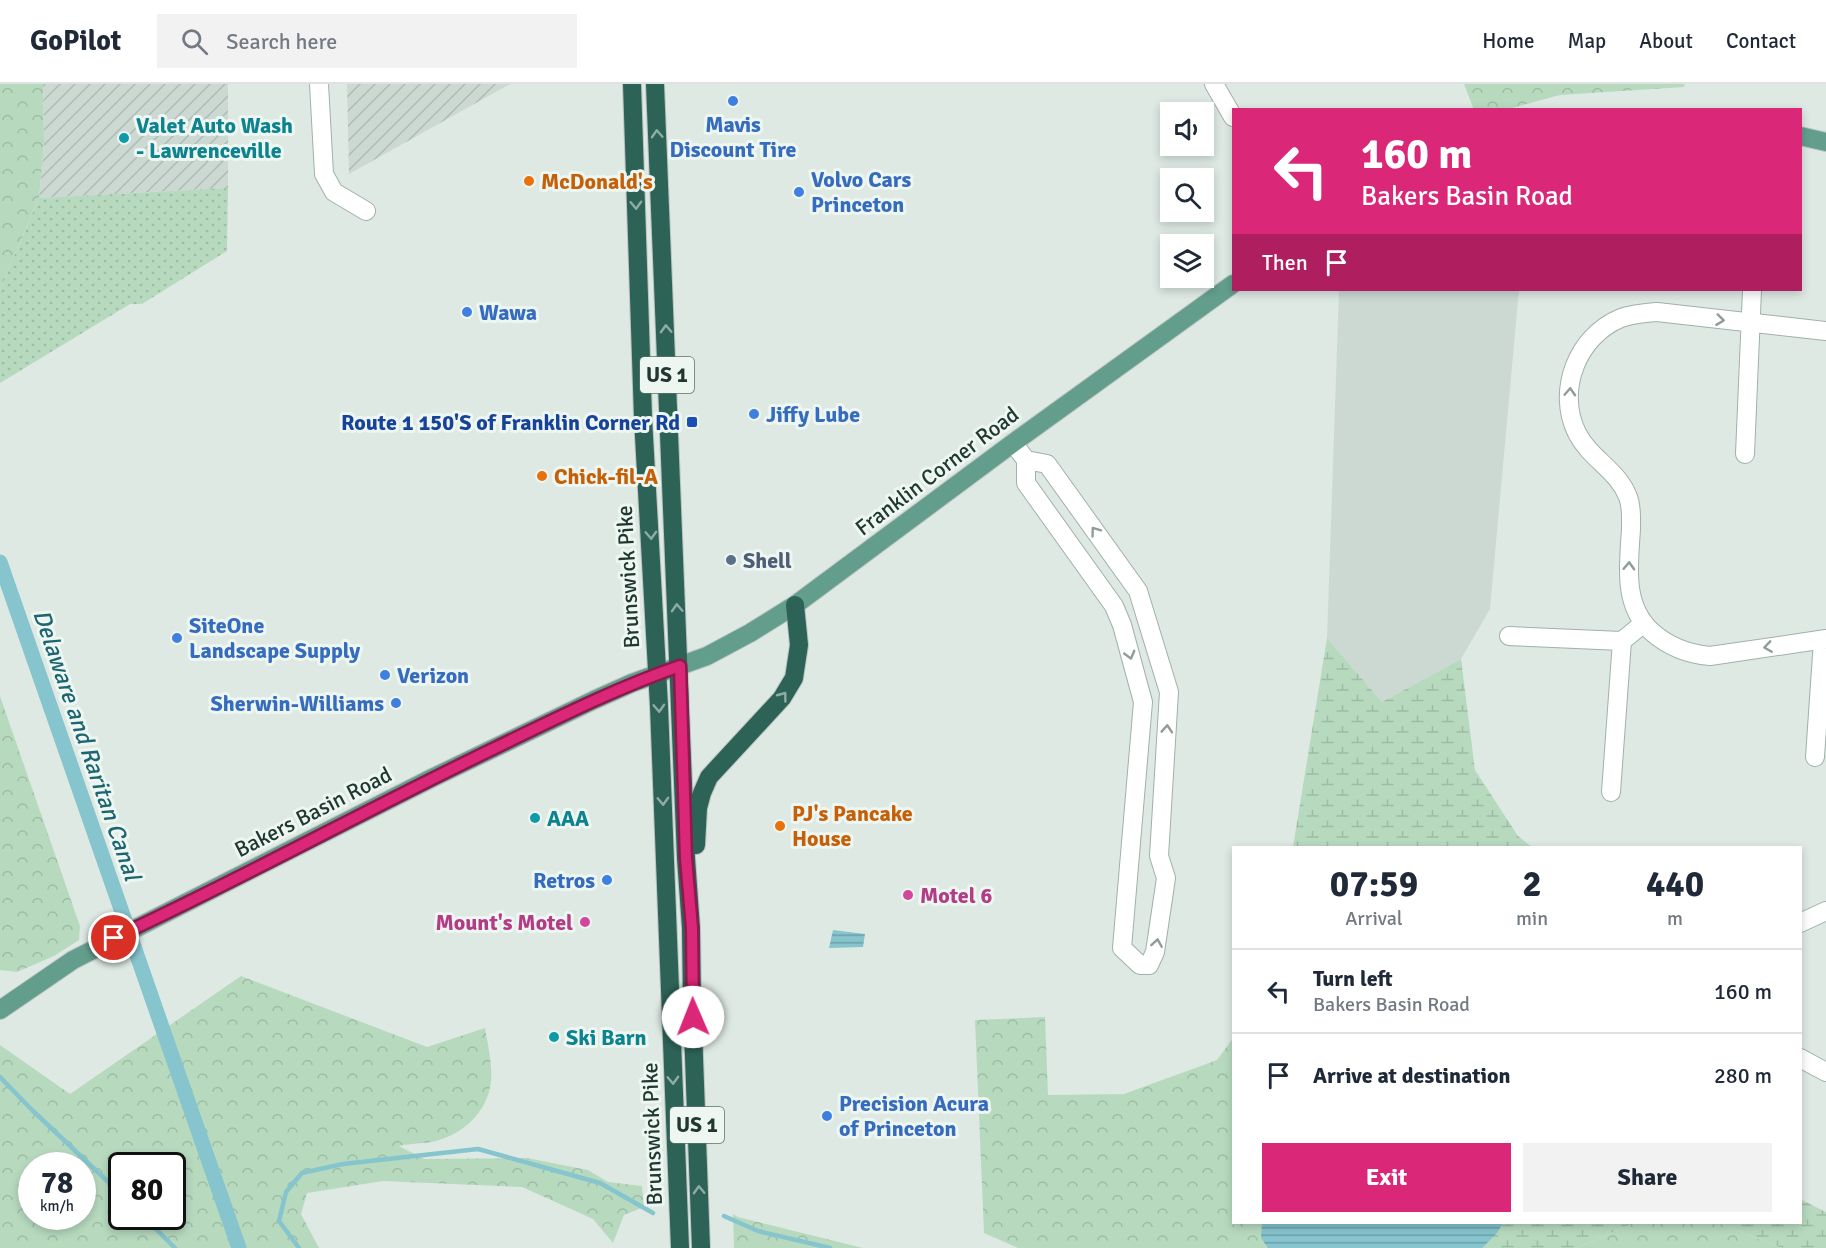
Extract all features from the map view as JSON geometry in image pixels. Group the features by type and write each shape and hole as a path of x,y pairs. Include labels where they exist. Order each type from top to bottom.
{"highway":[{"name":"Brunswick Pike","path":"632,84 643,418 651,535 680,1248"},
{"name":"Brunswick Pike","path":"655,84 686,858 692,928 692,1002 701,1248"},
{"path":"692,928 698,808 702,793 715,769 775,706 792,684 799,654 795,605"}],"main road":[{"path":"1802,136 1826,142"},
{"name":"Franklin Corner Road","path":"657,674 707,656 795,605 1232,285"},
{"name":"Bakers Basin Road","path":"0,1010 73,960 114,938 432,778 594,700 657,674"}],"street":[{"path":"319,84 324,174 334,192 366,211"},
{"path":"1214,84 1232,115"},
{"path":"1745,454 1752,291"},
{"path":"1815,757 1825,639 1710,656 1678,650 1662,641 1644,623 1635,607 1629,582 1631,512 1629,499 1614,473 1586,448 1577,433 1571,416 1569,400 1574,366 1582,352 1592,338 1621,318 1640,313 1657,312 1826,331"},
{"path":"1013,443 1026,460 1026,483 1114,606 1122,625 1143,702 1122,948 1140,965 1149,965 1155,952 1166,878 1159,851 1169,692 1138,591 1047,464 1026,460"},
{"path":"1054,523 1077,507"},
{"path":"1090,573 1113,557"},
{"path":"1122,625 1144,611"},
{"path":"1509,636 1622,641 1644,623"},
{"path":"1611,792 1622,641"},
{"path":"1139,751 1165,755"},
{"path":"1131,846 1159,851"},
{"path":"1802,922 1826,911"},
{"path":"1802,1059 1826,1072"}],"shaded area":[{"path":"43,84 228,84 228,188 39,198 44,143"},
{"path":"347,84 510,84 349,174"},
{"path":"1339,291 1519,291 1490,609 1461,659 1382,702 1327,638"}],"green space":[{"path":"0,84 43,84 44,143 39,198 0,289"},
{"path":"1464,84 1685,84 1684,87 1560,95 1512,108 1473,108"},
{"path":"228,188 227,251 142,304 130,304 0,383 0,289 39,198"},
{"path":"1327,638 1382,702 1461,659 1475,770 1518,836 1531,846 1293,846"},
{"path":"0,696 80,926 79,940 54,956 17,972 0,970"},
{"path":"241,976 427,1047 485,1028 491,1081 483,1107 455,1134 431,1142 399,1146 424,1159 527,1158 588,1170 608,1182 642,1186 644,1207 624,1215 613,1243 593,1219 522,1187 383,1181 307,1193 301,1214 319,1248 0,1248 0,1045 70,1094"},
{"path":"1045,1017 1048,1095 1124,1094 1217,1060 1232,1039 1232,1224 1297,1224 1299,1248 1018,1248 984,1233 975,1020"},
{"path":"1802,1200 1826,1212 1826,1248 1782,1248 1721,1224 1802,1224"},
{"path":"733,1214 738,1217 863,1248 734,1248"},
{"path":"1297,1224 1631,1224 1577,1248 1299,1248"},
{"path":"1631,1224 1721,1224 1782,1248 1577,1248"}],"water":[{"path":"833,930 865,934 863,947 829,948"},
{"path":"1262,1224 1502,1224 1482,1248 1268,1248 1261,1238"}],"waterway":[{"name":"Delaware and Raritan Canal","path":"0,562 239,1248"},
{"path":"0,1077 108,1182"},
{"path":"299,1248 279,1221 286,1192 302,1173 343,1164 478,1149 600,1183 653,1213"},
{"path":"724,1216 758,1231 830,1248"},
{"path":"157,1230 175,1248"}],"place":[{"name":"Mavis Discount Tire","path":"733,101"},
{"name":"Valet Auto Wash - Lawrenceville","path":"124,138"},
{"name":"McDonald's","path":"529,181"},
{"name":"Volvo Cars Princeton","path":"799,192"},
{"name":"Wawa","path":"467,312"},
{"name":"Jiffy Lube","path":"754,414"},
{"name":"Route 1 150'S of Franklin Corner Rd","path":"692,422"},
{"name":"Chick-fil-A","path":"542,476"},
{"name":"Shell","path":"731,560"},
{"name":"SiteOne Landscape Supply","path":"177,638"},
{"name":"Verizon","path":"385,675"},
{"name":"Sherwin-Williams","path":"396,703"},
{"name":"AAA","path":"535,818"},
{"name":"PJ's Pancake House","path":"780,826"},
{"name":"Retros","path":"607,880"},
{"name":"Motel 6","path":"908,895"},
{"name":"Mount's Motel","path":"585,922"},
{"name":"Ski Barn","path":"554,1037"},
{"name":"Precision Acura of Princeton","path":"827,1116"}],"route":[{"path":"114,938 432,778 594,700 632,683 680,666 686,858 692,928 693,1017"}]}
